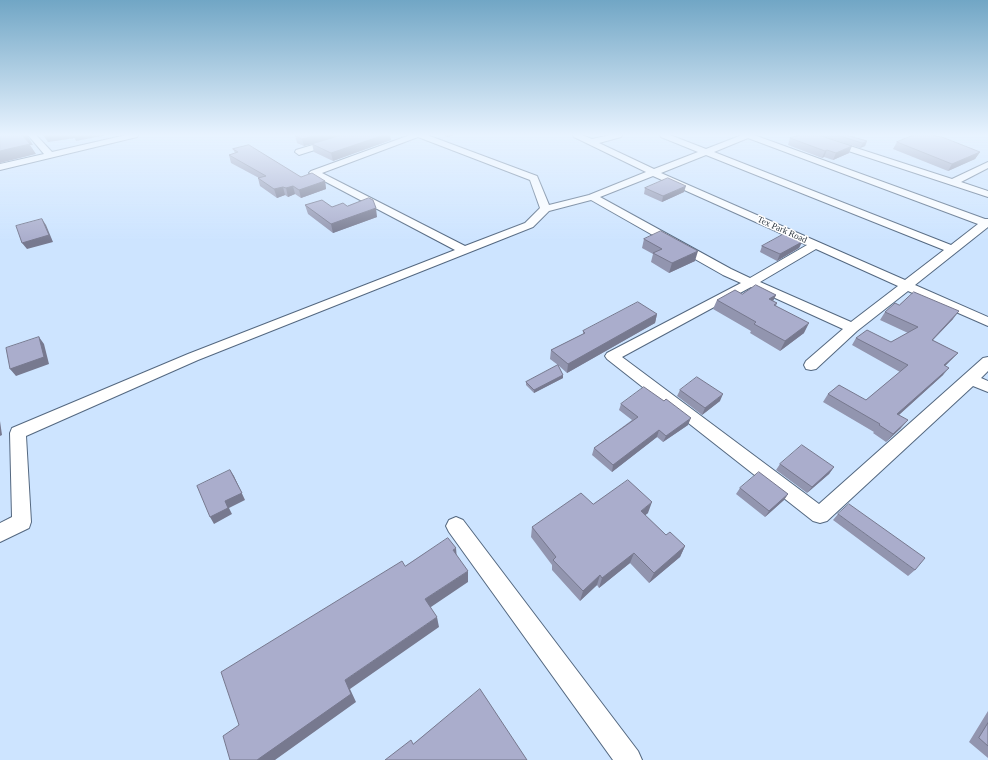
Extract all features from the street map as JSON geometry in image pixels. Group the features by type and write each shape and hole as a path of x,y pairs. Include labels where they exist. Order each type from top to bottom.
{"street":[{"path":"321,170 314,173 464,250"},
{"path":"515,170 534,178 545,209"},
{"name":"Tex Park Road","path":"649,170 988,322"},
{"path":"0,533 22,522 18,433 166,369 528,225 545,209 592,197 656,170"},
{"path":"751,170 953,250"},
{"path":"846,170 987,222"},
{"path":"918,170 988,194"},
{"path":"952,182 975,170"},
{"path":"592,197 750,283 852,328"},
{"path":"811,364 852,328 987,222"},
{"path":"815,245 750,283 612,356 820,515 988,362"},
{"path":"971,379 988,387"},
{"path":"456,526 629,760"}],"building":[{"path":"256,170 290,170 301,177 312,173 325,181 299,190 293,186 274,189 258,178 266,176"},
{"path":"668,178 686,186 663,196 645,188"},
{"path":"369,198 373,200 376,208 331,224 305,205 322,200 332,207 343,203 347,206"},
{"path":"42,219 49,235 22,243 16,226"},
{"path":"661,231 698,251 672,263 653,253 662,249 644,239"},
{"path":"784,234 802,242 780,254 762,246"},
{"path":"756,285 776,295 769,299 777,303 774,305 809,323 785,341 754,324 756,322 717,300 735,290 742,294"},
{"path":"914,292 959,311 932,340 958,353 944,365 949,368 897,414 908,420 893,434 879,425 880,424 828,394 839,385 866,400 908,365 856,338 867,330 891,342 918,327 885,312 895,303 899,305"},
{"path":"638,302 657,314 568,364 551,350 585,333 583,331"},
{"path":"39,337 44,357 10,369 6,348"},
{"path":"558,365 563,375 534,390 526,382"},
{"path":"697,377 723,394 705,408 680,390"},
{"path":"644,387 664,401 666,399 691,418 666,436 659,430 613,465 594,448 638,417 621,404"},
{"path":"802,445 834,467 812,487 780,464"},
{"path":"230,470 242,493 225,501 228,508 210,517 197,486"},
{"path":"759,472 788,494 769,511 740,488"},
{"path":"628,480 652,502 641,511 666,535 670,532 685,546 654,573 634,553 602,578 600,575 583,591 553,560 556,557 532,527 581,493 593,504"},
{"path":"849,504 925,558 915,570 838,514"},
{"path":"448,538 456,548 453,550 468,571 425,599 437,617 345,680 351,694 257,760 230,760 223,736 239,725 221,672 402,561 405,566"},
{"path":"480,689 527,760 385,760 411,740 413,744"},
{"path":"988,723 988,746 979,738"}]}
